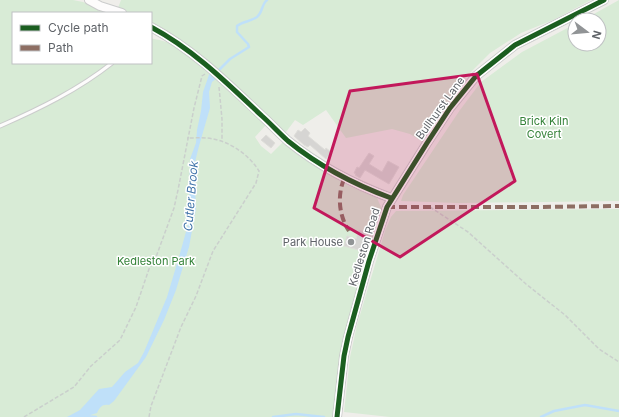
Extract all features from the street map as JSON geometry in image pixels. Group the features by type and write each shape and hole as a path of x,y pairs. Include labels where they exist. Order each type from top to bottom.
{"street":[{"path":"89,0 100,6 119,12"},
{"name":"Bullhurst Lane","path":"391,198 450,108 476,76 515,45 604,0"},
{"name":"Kedleston Road","path":"152,29 169,37 194,54 218,80 288,141 324,167 359,186 391,198 369,261 352,321 344,356 338,414"}],"lane":[{"path":"0,126 25,116 64,95 99,74 111,64"}],"path":[{"path":"24,417 74,387 91,366 120,340 136,307 174,208 202,76 210,71"},
{"path":"218,80 222,119 222,142"},
{"path":"149,417 151,406 181,327 196,296 213,251 256,183 259,171 254,162 235,148 222,142 208,139 188,138"},
{"path":"430,207 468,232 526,284 565,315 600,349 619,362"}],"highlighted area":[{"path":"477,74 515,181 400,257 314,208 350,91"}],"green space":[{"name":"Kedleston Park","path":"0,0 73,0 110,12 12,12 12,64 152,64 152,38 166,42 181,50 208,70 266,125 255,137 261,146 271,154 283,142 347,185 377,198 381,207 367,255 333,417 0,417"},
{"path":"121,0 591,0 553,20 521,33 490,53 463,80 423,142 410,134 392,129 346,138 326,110 303,125 295,120 286,132 279,128 152,25 152,12 126,12 118,8"},
{"name":"Brick Kiln Covert","path":"619,0 619,201 458,203 401,201 403,195 460,110 481,82 522,52 567,28 567,52 607,52 607,12 597,12"},
{"path":"619,209 619,417 390,417 344,412 350,357 357,325 385,231 391,217 396,211"}],"water":[{"path":"210,72 217,78 212,82 209,92 210,108 194,166 196,209 189,247 176,290 164,320 146,357 114,401 109,405 102,406 97,413 84,417 67,417 80,410 99,389 112,387 125,372 138,363 167,297 189,221 190,159 196,143 203,92"}],"building":[{"path":"305,128 310,133 308,136 325,150 326,148 331,152 326,159 310,145 308,147 304,145 294,136 298,130 301,132"},
{"path":"266,135 275,143 271,148 261,140"},
{"path":"369,153 374,156 369,164 382,172 388,161 399,167 389,184 365,170 360,178 355,175 356,174 354,173 357,167 359,168"},
{"path":"359,230 371,234 366,252 344,246 347,236 356,239"}],"waterway":[{"name":"Cutler Brook","path":"217,72 230,59 249,47 237,32 237,26 257,17 267,0"},
{"path":"541,417 554,411 585,405 619,411"},
{"path":"273,417 296,414 324,417"},
{"path":"86,416 96,417"}],"marked path":[{"path":"344,179 340,192 340,206 343,219 349,231"},
{"path":"387,207 619,206"}],"cycle path":[{"path":"337,417 344,356 369,261 387,207 427,143 450,108 476,76 515,45 604,0"},
{"path":"152,28 182,46 210,68 288,141 312,159 363,187 391,198"}],"place":[{"name":"Park House","path":"351,242"}]}
